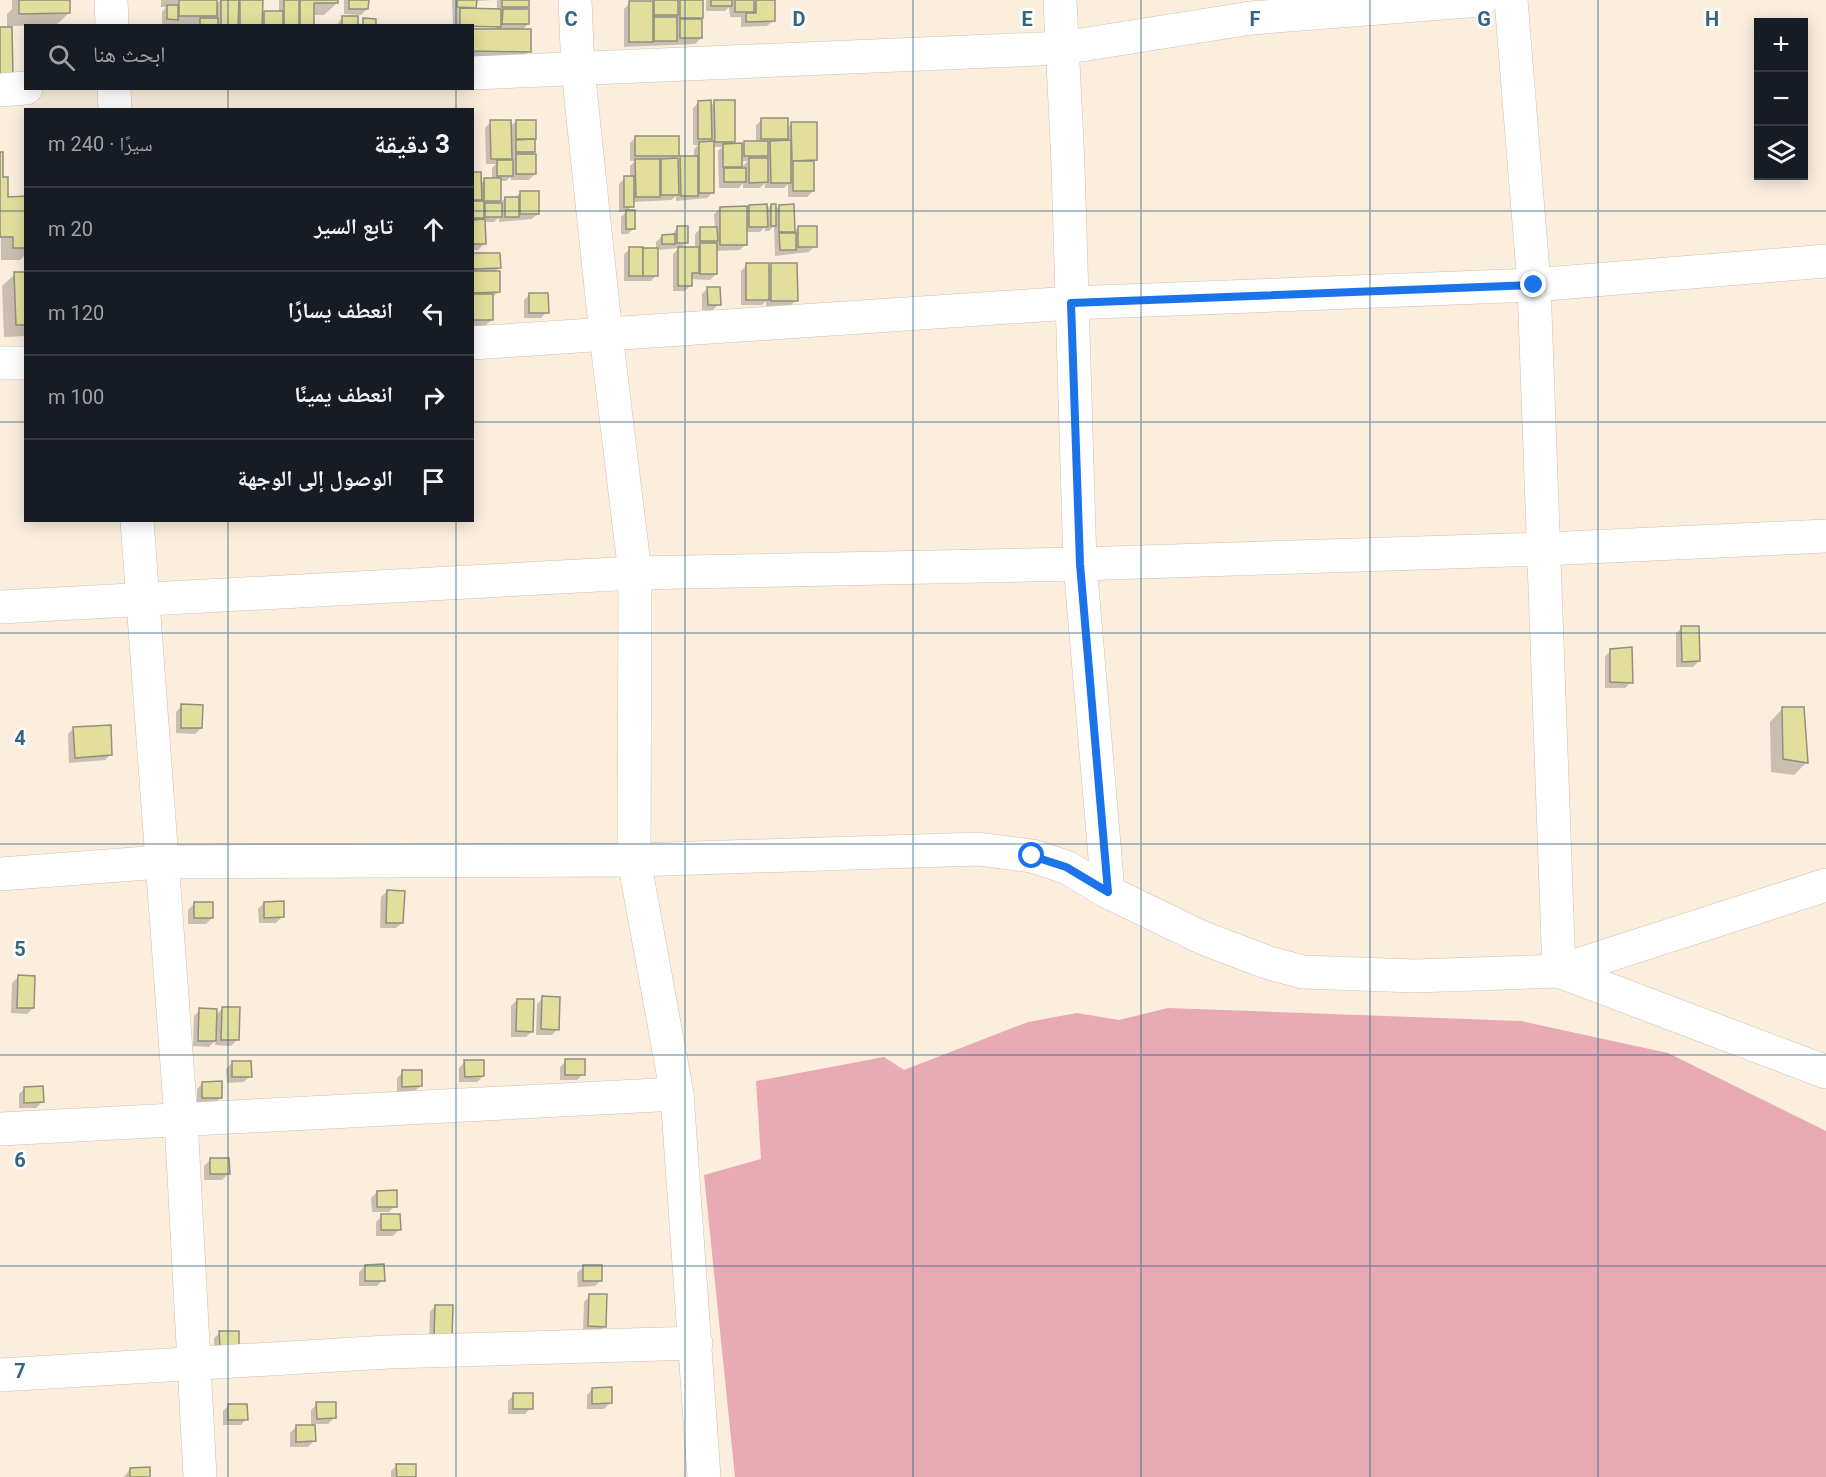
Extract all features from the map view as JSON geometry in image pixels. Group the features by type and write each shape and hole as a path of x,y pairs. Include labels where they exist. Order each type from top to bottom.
{"street":[{"path":"111,0 112,24"},
{"path":"575,0 578,70 606,335 635,573 634,860 677,1094 704,1477"},
{"path":"1060,0 1068,165 1080,564 1108,892"},
{"path":"474,73 1062,48 1251,18 1481,0"},
{"path":"1511,0 1534,285 1559,971"},
{"path":"0,90 24,88"},
{"path":"114,90 115,108"},
{"path":"474,343 1071,303 1534,285 1826,261"},
{"path":"0,363 24,363"},
{"path":"137,522 181,1119 200,1477"},
{"path":"0,607 635,573 1080,564 1545,549 1826,536"},
{"path":"0,874 161,862 634,860 978,849 1032,856 1066,867 1108,892 1203,938 1269,963 1303,972 1414,976 1559,971 1826,885"},
{"path":"1559,971 1826,1072"},
{"path":"0,1129 677,1094"},
{"path":"0,1375 388,1352 696,1343"}],"shaded area":[{"path":"1168,1008 1521,1021 1668,1053 1826,1131 1826,1477 735,1477 704,1175 761,1159 756,1081 884,1057 904,1070 1028,1022 1077,1013 1119,1020"}],"building":[{"path":"19,0 70,0 70,13 19,14"},
{"path":"179,0 217,0 217,16 179,16"},
{"path":"221,0 239,0 238,24 221,24"},
{"path":"240,0 263,0 262,24 240,24"},
{"path":"284,0 299,0 299,24 284,24"},
{"path":"300,0 338,0 338,3 314,3 314,24 300,24"},
{"path":"349,0 369,0 368,9 349,9"},
{"path":"457,0 477,0 476,8 457,7"},
{"path":"502,0 529,0 529,7 502,7"},
{"path":"654,0 678,0 678,15 654,15"},
{"path":"680,0 703,0 703,18 680,18"},
{"path":"711,0 732,0 732,6 711,6"},
{"path":"735,0 754,0 754,12 735,12"},
{"path":"756,0 775,0 775,21 746,22 746,13 756,13"},
{"path":"629,1 653,1 653,42 629,42"},
{"path":"167,5 178,5 178,20 167,19"},
{"path":"460,8 501,9 501,27 460,24"},
{"path":"503,9 529,9 529,24 502,24"},
{"path":"264,11 283,11 283,24 264,24"},
{"path":"342,16 358,16 358,24 342,24"},
{"path":"654,17 677,17 677,41 654,41"},
{"path":"200,18 218,18 218,24 200,24"},
{"path":"363,18 376,19 376,24 363,24"},
{"path":"680,19 702,19 702,38 680,38"},
{"path":"0,27 12,27 13,75 0,76"},
{"path":"474,29 531,29 531,52 474,51"},
{"path":"711,100 712,139 698,139 698,101"},
{"path":"714,100 735,100 735,142 715,142"},
{"path":"761,118 788,118 788,139 761,139"},
{"path":"490,120 511,120 512,159 491,159"},
{"path":"516,120 536,120 536,139 516,139"},
{"path":"791,122 817,122 817,160 792,161"},
{"path":"635,136 679,136 679,156 635,156"},
{"path":"535,139 535,152 516,152 516,140"},
{"path":"791,140 791,183 771,183 770,141"},
{"path":"714,141 714,193 699,193 699,142"},
{"path":"744,141 768,141 768,156 744,156"},
{"path":"742,143 742,167 723,167 723,144"},
{"path":"0,152 3,152 3,177 8,177 8,197 24,196 24,248 13,248 13,237 0,237"},
{"path":"516,154 536,154 536,174 516,174"},
{"path":"680,156 698,156 698,196 681,196"},
{"path":"678,158 679,195 661,195 661,159"},
{"path":"749,158 768,158 768,182 749,183"},
{"path":"635,159 660,159 660,197 636,197"},
{"path":"497,160 513,160 513,176 497,176"},
{"path":"793,161 814,161 814,191 793,191"},
{"path":"724,168 746,168 746,182 724,182"},
{"path":"474,172 481,172 482,200 474,200"},
{"path":"624,176 634,176 634,207 624,207"},
{"path":"484,178 501,178 501,201 484,201"},
{"path":"520,191 539,191 539,214 520,214"},
{"path":"505,197 519,197 519,217 505,217"},
{"path":"474,201 484,201 484,218 474,218"},
{"path":"485,203 502,203 502,217 485,217"},
{"path":"767,204 768,227 749,227 749,205"},
{"path":"771,204 776,204 776,226 771,226"},
{"path":"794,204 795,232 779,232 779,205"},
{"path":"747,206 747,245 720,245 720,207"},
{"path":"626,210 635,210 635,229 626,229"},
{"path":"485,219 486,244 474,244 474,220"},
{"path":"677,226 688,226 688,243 677,243"},
{"path":"798,226 817,226 817,247 798,247"},
{"path":"700,227 717,227 718,241 700,241"},
{"path":"779,233 796,233 796,250 780,250"},
{"path":"675,234 675,244 662,244 662,235"},
{"path":"700,243 717,243 717,274 700,274"},
{"path":"629,247 643,247 643,276 629,276"},
{"path":"678,247 699,247 699,273 692,273 692,286 678,286"},
{"path":"643,248 658,248 658,276 643,276"},
{"path":"474,253 500,253 501,268 474,269"},
{"path":"746,263 769,263 769,300 746,300"},
{"path":"771,263 797,263 798,301 771,301"},
{"path":"474,271 500,271 500,292 474,293"},
{"path":"14,272 24,272 24,325 16,325"},
{"path":"707,287 720,287 721,305 708,305"},
{"path":"529,293 548,293 549,313 529,313"},
{"path":"474,294 493,294 493,320 474,320"},
{"path":"1681,626 1699,626 1700,661 1682,662"},
{"path":"1632,647 1633,683 1610,682 1610,649"},
{"path":"181,704 203,705 202,728 181,728"},
{"path":"1782,707 1804,707 1808,763 1783,759"},
{"path":"111,725 112,755 75,758 73,727"},
{"path":"387,890 405,891 403,923 386,923"},
{"path":"284,901 284,917 264,918 264,902"},
{"path":"194,902 213,902 213,918 194,918"},
{"path":"18,975 35,976 34,1008 17,1008"},
{"path":"542,996 560,997 559,1030 541,1029"},
{"path":"517,999 534,999 533,1032 516,1031"},
{"path":"222,1007 240,1007 239,1040 221,1040"},
{"path":"199,1008 217,1009 216,1041 198,1041"},
{"path":"565,1059 585,1059 585,1075 565,1075"},
{"path":"464,1060 484,1060 484,1076 465,1077"},
{"path":"232,1061 251,1061 252,1077 232,1077"},
{"path":"402,1070 422,1070 422,1086 402,1087"},
{"path":"222,1081 222,1098 202,1098 202,1082"},
{"path":"43,1086 44,1102 24,1103 24,1087"},
{"path":"210,1158 229,1158 230,1174 210,1174"},
{"path":"397,1190 397,1207 377,1207 377,1191"},
{"path":"381,1214 400,1214 401,1230 381,1230"},
{"path":"384,1264 385,1281 365,1281 365,1265"},
{"path":"583,1265 602,1265 602,1281 583,1281"},
{"path":"589,1294 607,1294 606,1327 588,1326"},
{"path":"435,1305 453,1305 452,1338 434,1337"},
{"path":"219,1331 239,1331 239,1347 220,1347"},
{"path":"612,1387 612,1403 592,1404 592,1388"},
{"path":"513,1393 533,1393 533,1409 513,1409"},
{"path":"316,1402 336,1402 336,1418 317,1419"},
{"path":"228,1404 247,1404 248,1420 228,1420"},
{"path":"296,1425 315,1425 316,1441 296,1442"},
{"path":"396,1464 416,1464 416,1477 397,1477"},
{"path":"150,1467 150,1477 130,1477 130,1468"}],"route":[{"path":"1032,856 1066,867 1108,892 1080,564 1071,303 1534,285"}]}
